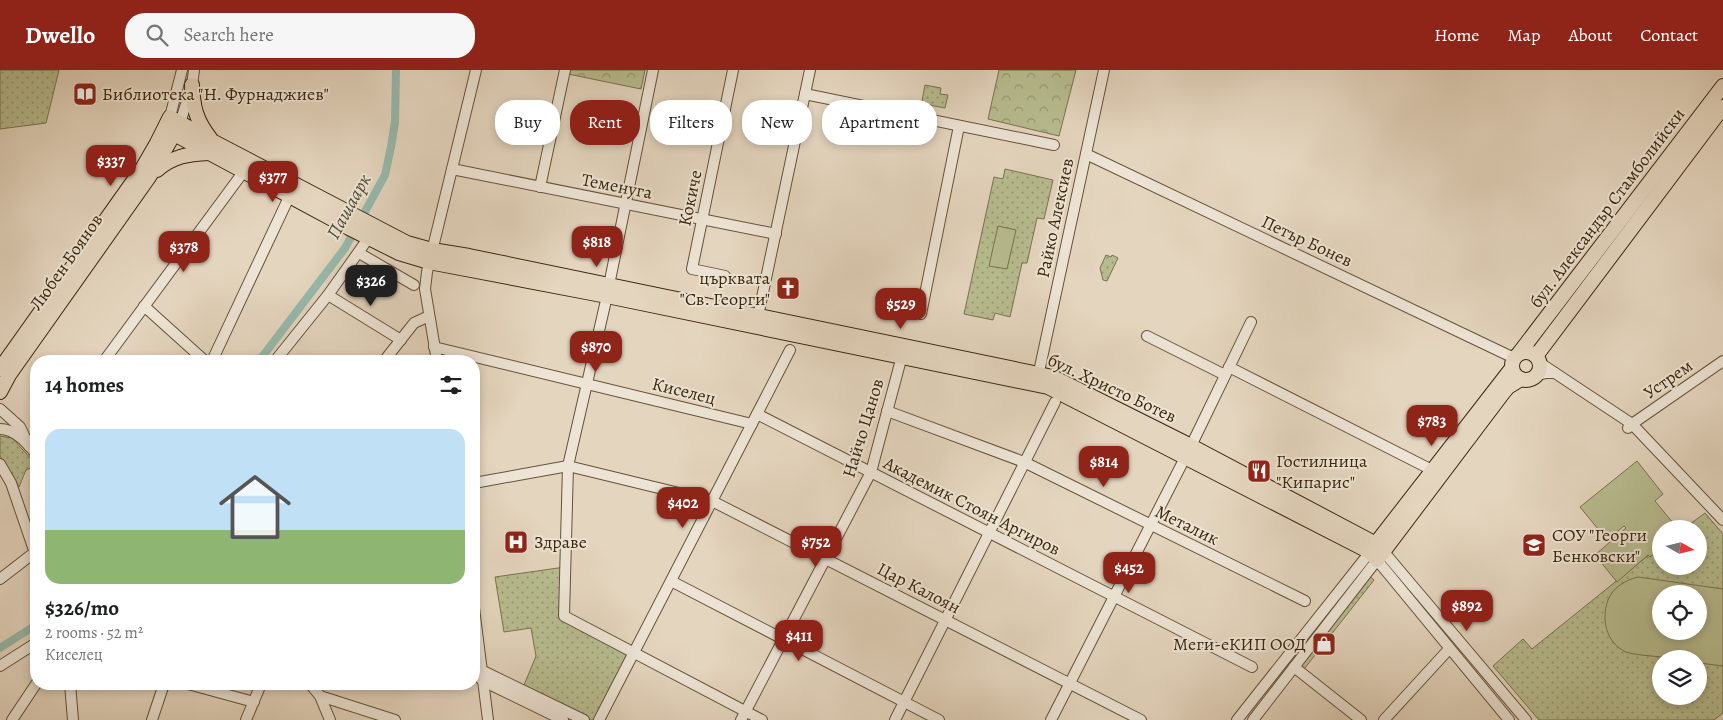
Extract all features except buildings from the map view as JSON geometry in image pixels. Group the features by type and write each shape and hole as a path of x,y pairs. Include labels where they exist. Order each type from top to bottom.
{"main road":[{"path":"149,177 165,163 178,156 212,148 199,122 193,101 192,85"},
{"name":"бул. Александър Стамболийски","path":"1377,552 1432,470 1517,364 1723,86"},
{"name":"бул. Александър Стамболийски","path":"1538,365 1723,107"},
{"name":"бул. Христо Ботев","path":"172,126 370,232 399,253 431,256 1065,382 1188,452 1377,552"},
{"name":"Любен Боянов","path":"0,392 6,380 149,177 172,126"},
{"name":"Любен Боянов","path":"0,369 172,126"},
{"name":"бул. Христо Ботев","path":"212,148 244,170 290,195 353,223"},
{"path":"1529,352 1538,365 1529,380 1517,364 1529,352"},
{"name":"бул. Александър Стамболийски","path":"1377,552 1508,387 1517,364"}],"street":[{"name":"Любен Боянов","path":"172,126 182,70"},
{"name":"Любен Боянов","path":"172,126 192,85 194,70"},
{"path":"436,355 425,289 431,256 476,70"},
{"path":"540,187 565,70"},
{"path":"653,70 608,291 568,466 564,616 743,716 762,720"},
{"name":"Кокиче","path":"724,276 692,270 733,70"},
{"path":"757,321 810,70"},
{"name":"Райко Алексиев","path":"1038,378 1104,70"},
{"path":"805,94 1054,145"},
{"path":"921,314 959,126"},
{"name":"Петър Бонев","path":"1086,154 1517,364"},
{"name":"Теменуга","path":"452,169 776,234"},
{"path":"108,355 244,170"},
{"path":"215,355 290,195"},
{"path":"280,355 359,253 370,232"},
{"path":"359,253 414,285"},
{"path":"328,295 401,340"},
{"path":"144,306 198,355"},
{"path":"389,355 414,323 429,316"},
{"path":"1051,720 1252,322"},
{"path":"1148,336 1227,371 1432,470"},
{"name":"Киселец","path":"434,347 467,355"},
{"path":"599,720 790,350"},
{"name":"Найчо Цанов","path":"743,716 870,472 903,351"},
{"name":"Киселец","path":"480,358 588,384 754,419"},
{"name":"Устрем","path":"1630,426 1723,361"},
{"path":"1538,365 1546,373 1555,374 1630,426 1723,520"},
{"path":"896,720 1055,402"},
{"path":"0,409 20,427 30,445"},
{"name":"Металик","path":"887,410 1024,462 1305,601"},
{"name":"Академик Стоян Аргиров","path":"754,419 870,472 1252,667"},
{"path":"0,429 14,432 30,447"},
{"path":"0,464 11,483 30,537"},
{"name":"Цар Калоян","path":"480,482 568,466 712,501 1141,720"},
{"name":"бул. Христо Ботев","path":"1377,552 1449,650 1509,720"},
{"name":"бул. Христо Ботев","path":"1377,552 1526,720"},
{"name":"бул. Александър Стамболийски","path":"1253,720 1294,668 1377,552"},
{"name":"бул. Александър Стамболийски","path":"1237,720 1377,552"},
{"path":"0,579 30,558"},
{"path":"671,581 939,720"},
{"path":"0,666 30,646"},
{"path":"1384,720 1449,650"},
{"path":"1294,668 1361,720"},
{"path":"480,674 501,690 563,720"},
{"path":"480,674 584,720"},
{"path":"480,680 486,700 488,720"},
{"path":"12,720 32,690"},
{"path":"70,690 73,720"},
{"path":"152,720 162,690"},
{"path":"210,690 254,702"},
{"path":"246,720 259,690"},
{"path":"315,690 320,696 330,720"},
{"path":"486,700 494,692 501,690"},
{"path":"320,696 395,720"}],"green space":[{"path":"0,70 59,70 46,123 0,129"},
{"path":"569,70 645,70 641,89 568,74"},
{"path":"999,70 1076,70 1059,136 988,119"},
{"path":"925,85 941,88 940,94 948,95 945,108 937,106 937,100 922,100"},
{"path":"1005,169 1053,180 1044,219 1037,218 1027,263 1022,263 1010,317 995,313 993,320 964,314 994,177 1003,179"},
{"path":"998,226 1016,230 1007,269 989,266"},
{"path":"1106,255 1118,258 1107,281 1103,280 1100,268"},
{"path":"0,436 12,438 30,458 30,468 26,470 19,487 0,456"},
{"path":"1637,461 1663,494 1655,501 1671,520 1652,520 1652,555 1650,557 1648,555 1617,582 1595,555 1626,528 1624,526 1607,540 1580,507"},
{"path":"1705,513 1723,534 1723,713 1714,720 1539,720 1493,666 1523,639 1532,649 1652,552 1652,575 1708,575 1708,520 1695,520"},
{"path":"565,567 564,616 633,653 599,720 584,720 522,690 536,656 531,628 504,632 495,577"},
{"path":"1367,574 1374,580 1301,673 1294,668"},
{"path":"1638,577 1695,585 1652,585 1652,640 1707,640 1707,587 1723,589 1723,666 1707,664 1707,650 1652,650 1652,656 1630,653 1619,648 1607,630 1605,615 1610,595 1625,582"}],"waterway":[{"name":"Пашаарк","path":"264,355 345,248 385,175 395,122 396,70"},
{"name":"Пашаарк","path":"0,648 30,629"}],"place":[{"name":"Библиотека \"Н. Фурнаджиев\"","path":"85,94"},
{"name":"църквата \"Св. Георги\"","path":"788,288"},
{"name":"Гостилница \"Кипарис\"","path":"1259,471"},
{"name":"Здраве","path":"516,542"},
{"name":"СОУ \"Георги Бенковски\"","path":"1534,545"},
{"name":"Меги-еКИП ООД","path":"1324,644"}]}
